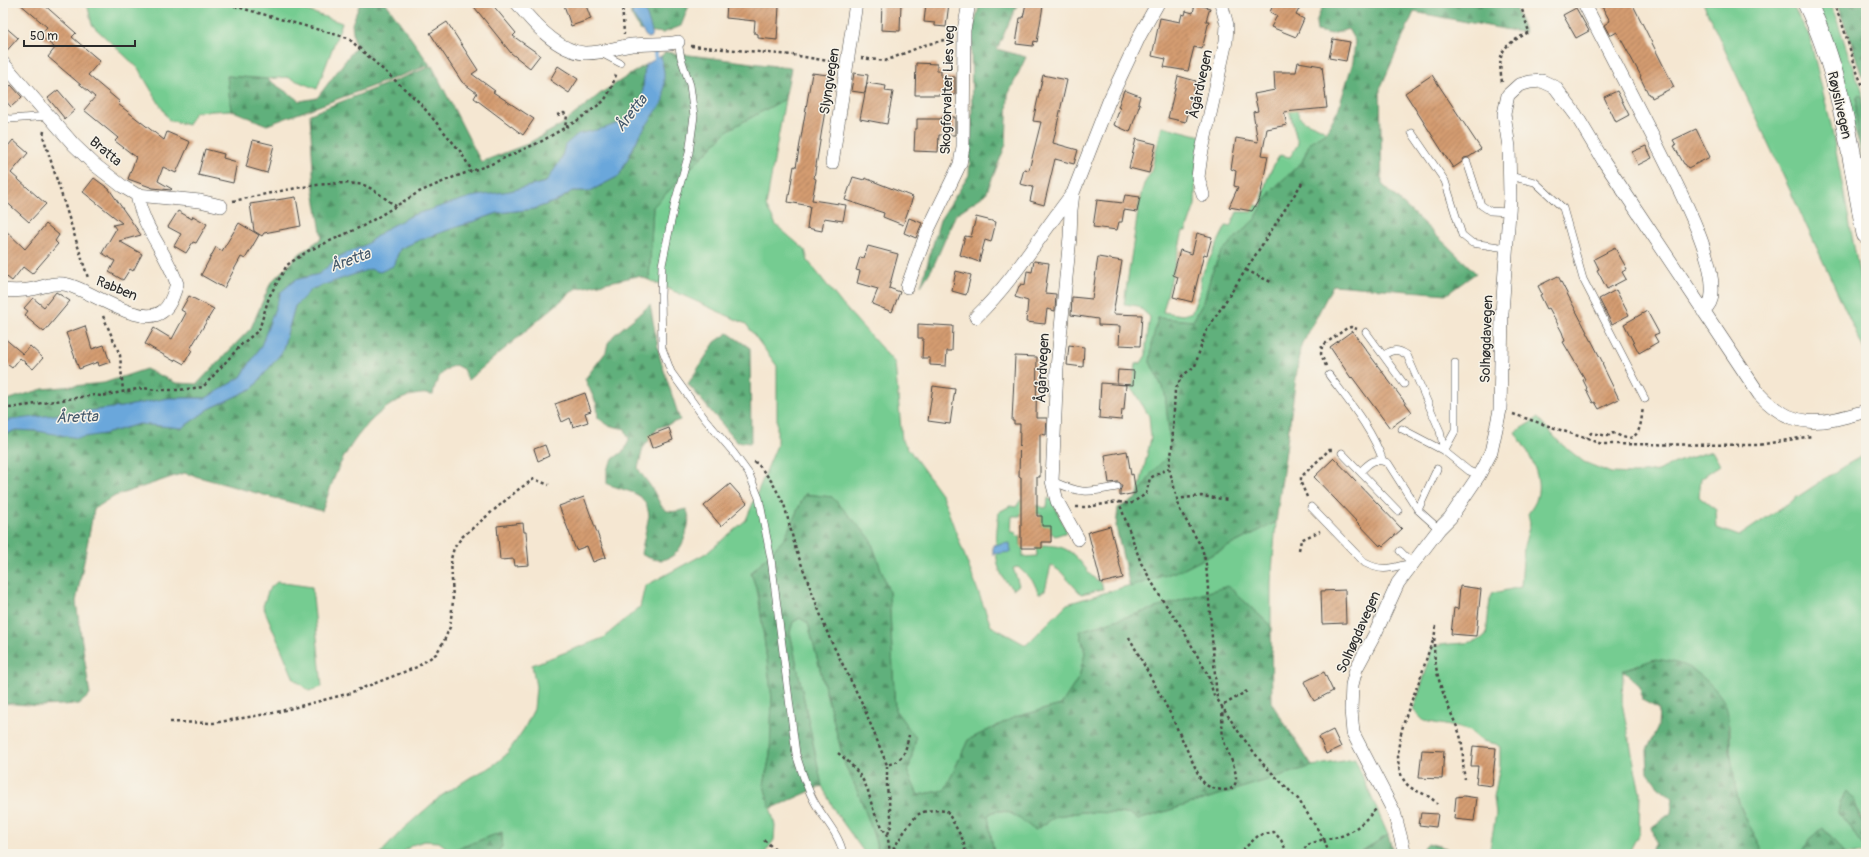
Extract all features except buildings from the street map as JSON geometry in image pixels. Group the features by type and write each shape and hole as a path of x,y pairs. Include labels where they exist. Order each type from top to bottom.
{"street":[{"path":"516,3 536,26 562,44 583,53 600,52 624,46 649,43 666,44 678,42"},
{"name":"Slyngvegen","path":"832,163 856,3"},
{"name":"Skogforvalter Lies veg","path":"907,287 927,232 960,164 963,147 964,36 969,3"},
{"name":"Ågårdvegen","path":"1078,539 1057,501 1052,481 1057,368 1073,193 1109,101 1140,35 1158,3"},
{"name":"Ågårdvegen","path":"1204,195 1198,177 1201,155 1226,40 1227,25 1221,3"},
{"path":"1584,3 1677,186 1703,245 1711,279 1712,294 1709,306 1703,311"},
{"name":"Røyslivegen","path":"1807,3 1818,24 1834,75 1846,128 1866,234"},
{"name":"Bratta","path":"3,63 74,145 95,165 137,195 224,204"},
{"path":"1508,95 1519,85 1530,82 1542,81 1555,87 1576,115 1603,160 1703,311 1759,394 1769,406 1789,417 1813,423 1841,418 1866,411"},
{"name":"Solhøgdavegen","path":"1405,854 1394,812 1353,733 1350,710 1352,685 1356,669 1375,634 1398,583 1439,529 1450,518 1479,475 1491,452 1500,410 1502,313 1509,212 1509,147 1504,114 1508,95"},
{"name":"Ågårdvegen","path":"976,318 1024,263 1054,217 1073,193"},
{"name":"Rabben","path":"3,290 26,289 52,283 65,284 133,313 152,315 163,311 172,298 177,284 174,274 150,233 140,210 137,195"}],"lane":[{"path":"678,42 680,58 690,85 694,116 690,152 675,202 662,264 662,348 671,372 705,419 738,458 749,474 759,498 771,559 796,754 804,780 815,803 833,830 843,854"},
{"path":"600,52 620,63"},
{"path":"3,118 10,119 48,116"},
{"path":"1412,133 1445,181 1462,235 1472,243 1506,248"},
{"path":"1467,162 1481,205 1490,211 1509,212"},
{"path":"1509,176 1535,182 1563,208 1584,279 1645,399"},
{"path":"1366,332 1404,384"},
{"path":"1384,355 1390,351 1400,350 1407,355 1440,431 1444,450"},
{"path":"1444,450 1455,431 1455,363"},
{"path":"1329,375 1369,430 1378,446 1383,461"},
{"path":"1402,430 1444,450 1469,471 1479,475"},
{"path":"1342,453 1398,511"},
{"path":"1361,471 1372,462 1379,459 1388,463 1418,510 1439,529"},
{"path":"1418,510 1437,469"},
{"path":"1052,481 1069,489 1086,493 1116,488"},
{"path":"1311,507 1365,563 1375,568 1383,570 1412,563 1400,550"}],"path":[{"path":"223,3 348,38 419,102 460,151 472,171"},
{"path":"622,3 624,46"},
{"path":"1508,95 1502,82 1499,61 1507,44 1529,32 1520,3"},
{"path":"1833,3 1842,23 1858,75 1865,90 1866,120"},
{"path":"678,42 694,47 848,61 885,61 902,56 925,45 964,36"},
{"path":"3,409 38,402 123,392 142,388 178,390 203,387 242,344 259,330 269,297 287,265 308,251 362,226 397,207 419,192 489,165 542,141 604,101 611,89 620,63"},
{"path":"557,115 564,113 567,116 565,127"},
{"path":"48,116 43,136 94,297 120,355 123,392"},
{"path":"1217,699 1206,564 1202,548 1180,510 1169,468 1172,449 1175,390 1182,376 1195,366 1205,333 1302,183"},
{"path":"224,204 310,186 342,184 364,185 397,207"},
{"path":"1246,270 1273,283"},
{"path":"1329,375 1321,354 1322,346 1351,327 1355,327 1361,332 1366,332"},
{"path":"1586,439 1591,432 1608,436 1612,433 1628,438 1636,435 1639,430 1645,399"},
{"path":"1500,410 1602,444 1758,445 1812,436 1818,433"},
{"path":"1311,507 1301,483 1301,477 1329,450 1335,450 1342,453"},
{"path":"738,458 758,463 772,482 784,504 796,550 829,637 862,703 886,765 887,788 892,823 887,834"},
{"path":"1075,506 1087,508 1106,503 1119,502 1130,504 1146,494 1150,478 1169,468"},
{"path":"170,722 214,723 273,713 347,694 417,667 436,654 450,627 453,601 451,559 454,548 462,537 519,489 534,479 549,485"},
{"path":"1176,499 1201,496 1229,500"},
{"path":"1119,502 1141,563 1161,598 1182,628 1208,675 1214,696 1263,764 1298,799 1324,839 1329,854"},
{"path":"1299,550 1301,540 1330,527"},
{"path":"1436,626 1433,641 1403,726 1398,757 1400,771 1406,782 1413,789 1432,797 1438,804"},
{"path":"1130,637 1170,713 1200,778 1206,785 1226,790 1233,786 1236,780 1232,763 1223,739 1222,706"},
{"path":"1433,641 1437,672 1443,693 1461,739 1462,770 1464,779"},
{"path":"1222,706 1247,691"},
{"path":"886,765 896,762 904,755 909,735"},
{"path":"838,753 851,763 867,789 875,813 887,834 890,845 889,854"},
{"path":"1301,854 1307,845 1324,839 1336,839 1342,837 1361,824 1377,809 1383,791"},
{"path":"889,854 910,823 919,814 933,810 946,811 963,840 966,854"},
{"path":"1238,854 1259,835 1274,832 1281,840 1288,854"},
{"path":"764,840 780,854"}],"green space":[{"path":"87,3 285,3 342,23 317,89 287,77 267,79 227,76 231,110 195,112 188,125 169,120 138,68 92,25"},
{"path":"360,3 386,3 430,65 267,125 231,110 227,76 267,79 300,101 317,98 355,48 352,24"},
{"path":"630,3 690,3 681,26 663,33 640,30 631,15"},
{"path":"980,3 1018,3 997,49 1026,57 1008,95 1006,144 986,194 956,214 933,267 921,286 940,220 969,175 972,114 971,36"},
{"path":"1324,3 1514,3 1525,33 1414,12 1380,89 1382,184 1476,273 1447,294 1333,285 1300,349 1276,522 1184,569 1130,587 1116,527 1118,508 1137,498 1153,471 1171,453 1165,393 1150,362 1152,342 1158,318 1193,321 1204,301 1211,275 1221,252 1255,219 1271,191 1302,162 1310,142 1326,132 1338,110 1353,62 1355,41 1348,29 1332,34 1317,31 1316,22"},
{"path":"1703,3 1791,3 1809,35 1831,125 1866,310 1866,354"},
{"path":"1817,3 1830,3 1855,75 1860,84 1863,98 1860,95 1857,97 1856,113 1859,144"},
{"path":"1836,3 1866,3 1866,81 1861,74 1849,36"},
{"path":"666,52 791,68 785,99 728,130 653,207 649,280 638,276 575,289 468,380 463,369 455,365 442,373 435,385 433,395 422,394 407,397 393,403 380,412 357,437 348,450 333,480 322,511 184,473 115,496 94,509 76,602 90,695 79,704 41,706 3,703 3,435 16,430 104,434 139,424 182,428 209,409 253,388 282,352 295,306 312,289 370,268 393,266 400,249 419,240 498,213 534,209 559,200 572,191 590,191 619,176 639,136 664,72 661,56"},
{"path":"645,65 642,101 627,120 565,145 561,160 546,182 510,191 389,227 365,245 340,256 319,274 295,280 272,321 261,346 241,377 206,398 169,398 122,407 59,414 3,423 3,401 43,389 104,383 146,369 176,383 197,384 251,328 271,282 299,254 322,238 314,190 310,114 432,66 481,162 525,145 561,125 601,93"},
{"path":"1860,95 1863,98 1862,106 1866,137 1866,183 1859,144 1856,113 1857,97"},
{"path":"785,99 766,206 776,225 805,250 808,261 842,304 895,363 902,440 942,495 991,626 1026,645 1067,604 1184,569 1276,522 1271,583 1271,626 1228,586 1080,631 1085,653 1079,677 1061,705 1015,717 968,740 945,790 918,795 908,773 916,738 895,710 889,592 870,538 832,497 805,494 784,539 751,573 758,593 772,698 770,755 764,785 775,825 774,840 764,854 496,854 502,846 502,832 451,851 439,842 424,841 412,845 401,854 380,854 403,829 441,796 471,777 491,767 506,755 524,729 534,709 536,687 532,665 603,638 640,607 645,586 708,552 746,520 777,445 777,366 746,324 649,280 653,207 728,130"},
{"path":"1285,105 1296,106 1300,117 1303,120 1326,132 1310,142 1302,162 1271,191 1255,219 1221,252 1211,275 1204,301 1193,321 1158,318 1150,362 1165,393 1171,453 1153,471 1137,498 1151,438 1149,416 1130,385 1133,385 1136,364 1141,363 1146,355 1150,317 1138,306 1124,304 1140,198 1144,184 1151,172 1162,126 1201,136 1196,170 1195,205 1186,231 1183,231 1163,312 1183,315 1192,312 1199,293 1201,276 1226,226 1230,227 1237,212 1252,212 1254,205 1261,206 1267,179 1280,155 1290,157 1298,144 1290,113"},
{"path":"650,305 660,358 680,420 658,428 643,448 638,468 663,508 671,511 686,509 689,519 688,527 681,547 671,557 657,560 641,554 649,515 647,506 641,497 634,493 607,484 607,469 613,459 625,450 629,439 625,429 608,425 598,418 597,405 585,379 606,352 608,343 614,335"},
{"path":"728,333 750,348 751,443 737,442 688,384 715,342"},
{"path":"1538,418 1560,443 1584,462 1611,473 1635,474 1657,471 1680,461 1712,451 1720,465 1701,478 1699,497 1716,510 1717,528 1739,536 1844,466 1866,454 1866,826 1853,800 1847,792 1840,802 1838,813 1866,848 1866,854 1845,854 1823,828 1810,839 1802,854 1764,854 1741,808 1738,797 1731,761 1730,725 1638,664 1623,671 1622,703 1640,793 1639,833 1628,854 1489,854 1496,814 1494,797 1500,766 1500,747 1496,744 1482,741 1470,731 1424,721 1413,710 1427,668 1432,647 1446,644 1473,642 1486,636 1490,599 1493,593 1521,587 1524,546 1530,524 1528,514 1536,501 1538,480 1533,463 1515,432"},
{"path":"805,494 832,497 870,538 889,592 895,710 916,738 908,773 918,795 945,790 968,740 1015,717 1061,705 1079,677 1085,653 1080,631 1228,586 1271,626 1272,704 1312,766 1138,820 1132,815 1119,813 1083,812 1057,816 1035,830 1013,814 1001,811 994,812 988,815 994,854 876,854 878,850 868,817 845,765 808,623 800,618 793,622 790,632 822,786 770,809 764,785 770,755 772,698 758,593 751,573 784,539"},
{"path":"1022,498 1043,508 1047,507 1048,498 1052,500 1067,532 1055,536 1047,529 1041,528 1041,514 1020,514 1020,516 1012,516 1011,532 1016,532 1016,536 1020,536 1021,545 1023,545 1023,557 1037,556 1036,545 1053,546 1066,549 1076,557 1096,580 1101,582 1103,589 1081,594 1061,572 1051,565 1045,590 1039,594 1033,581 1018,567 1013,568 1019,585 1014,589 1006,582 1001,574 996,554 999,512 1010,506 1016,507"},
{"path":"277,582 312,587 322,687 309,691 294,679 263,606 269,589"},
{"path":"800,618 808,623 845,765 868,818 878,851 876,854 864,852 836,813 822,786 790,632 793,622"},
{"path":"1655,659 1677,663 1695,671 1716,690 1722,698 1728,713 1730,751 1739,804 1764,854 1650,854 1656,843 1652,827 1671,813 1673,798 1658,786 1648,773 1647,750 1658,727 1659,709 1642,700 1640,686 1623,670"},
{"path":"1355,759 1388,835 1357,854 994,854 988,815 995,812 1007,812 1019,818 1035,830 1057,816 1083,812 1119,813 1132,815 1138,820 1312,766"},
{"path":"1847,791 1855,800 1859,817 1866,826 1866,848 1838,813 1840,802"},
{"path":"1823,828 1845,854 1802,854 1809,839"},
{"path":"502,832 502,846 496,854 454,854 451,851"},
{"path":"1388,835 1394,854 1357,854"},
{"path":"1428,843 1446,848 1453,854 1417,854"}],"water":[{"path":"634,3 643,3 652,32 651,37 647,38 632,14"},
{"path":"661,56 664,72 664,100 639,136 619,176 590,191 572,191 559,200 534,209 498,213 419,240 400,249 393,266 380,272 370,269 312,289 295,306 282,352 253,388 209,409 182,428 139,424 104,434 78,438 37,431 16,430 3,435 3,423 10,420 122,407 169,398 206,398 241,377 261,346 281,292 295,280 319,274 340,256 365,245 389,227 413,215 471,197 510,191 546,182 561,160 565,145 578,134 605,128 627,120 642,101 645,65"},
{"path":"1010,543 1011,552 993,554 993,545"}],"waterway":[{"name":"Åretta","path":"655,52 657,64"}]}
